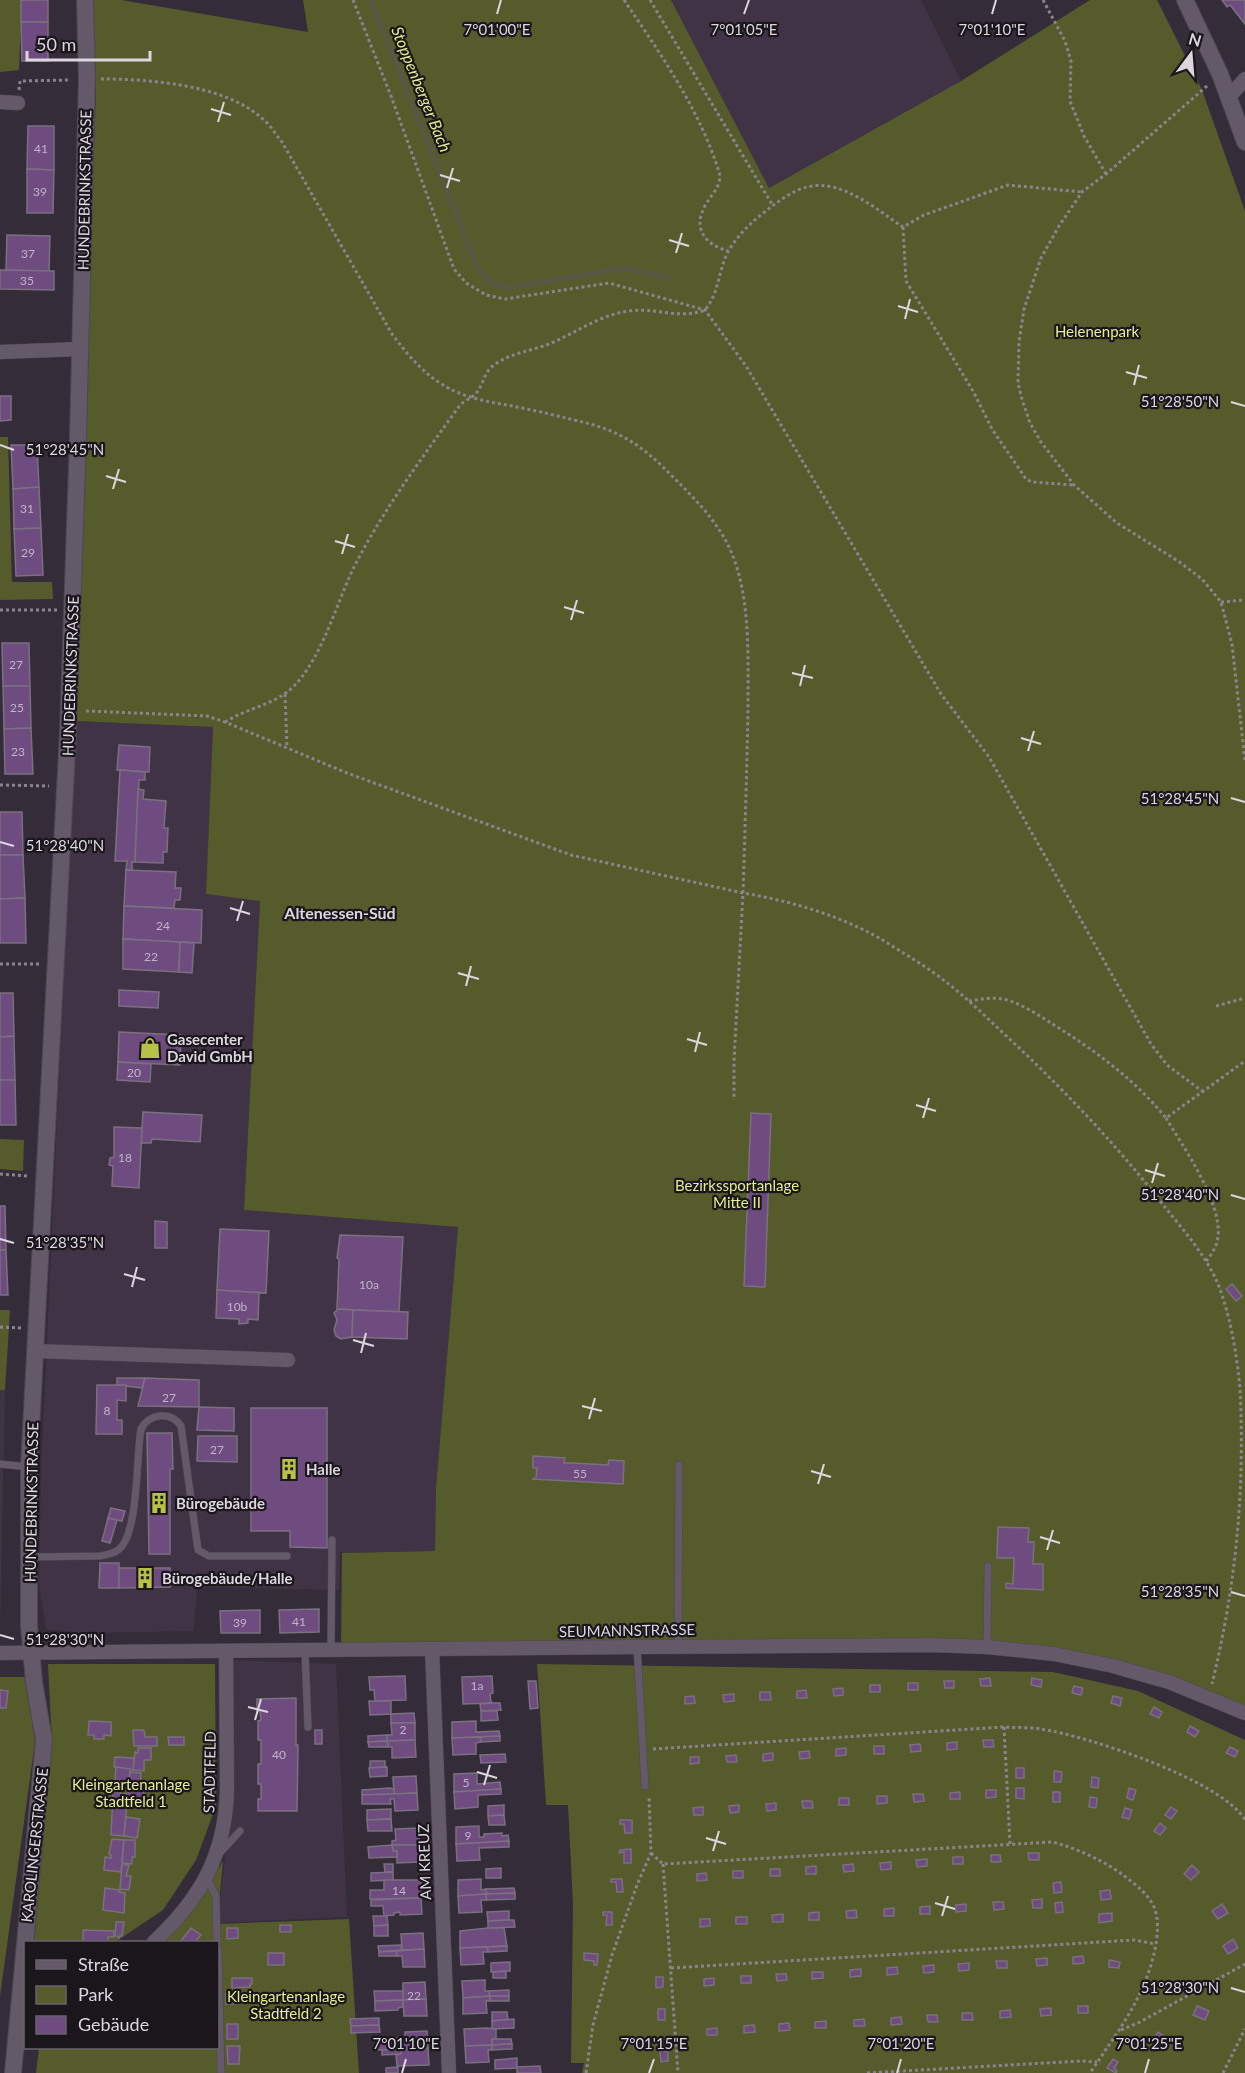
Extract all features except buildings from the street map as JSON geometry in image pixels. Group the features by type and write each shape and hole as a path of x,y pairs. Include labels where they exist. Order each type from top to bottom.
{"street":[{"name":"HUNDEBRINKSTRASSE","path":"31,1653 29,1467 69,711 87,79 85,0"},
{"path":"1185,0 1220,74 1245,142"},
{"path":"1229,97 1245,79"},
{"path":"0,102 18,103"},
{"path":"0,352 80,349"},
{"path":"35,1351 288,1360"},
{"name":"SEUMANNSTRASSE","path":"0,1653 931,1645 987,1647 1054,1654 1113,1666 1169,1682 1245,1713"},
{"name":"AM KREUZ","path":"432,1649 449,2073"},
{"name":"STADTFELD","path":"155,1941 181,1916 207,1878 221,1840 227,1809 226,1652"},
{"name":"KAROLINGERSTRASSE","path":"26,1941 44,1740 31,1653"},
{"name":"KAROLINGERSTRASSE","path":"12,2066 24,1961"}],"lane":[{"path":"29,1557 100,1556 111,1554 123,1545 132,1521 141,1429 145,1422 155,1416 172,1418 177,1420 181,1426 198,1550 209,1556 287,1556"},
{"path":"0,1464 29,1467"},
{"path":"678,1647 679,1465"},
{"path":"331,1651 332,1540"},
{"path":"987,1647 988,1566"},
{"path":"637,1647 645,1786"},
{"path":"305,1651 308,1727"},
{"path":"215,1858 240,1831"},
{"path":"207,1878 216,1898 217,1941"},
{"path":"219,1990 221,2073"}],"path":[{"path":"353,0 454,269 466,283 486,295 505,299 609,283 705,310 746,366 941,693 989,757 1151,1044 1167,1065 1202,1091"},
{"path":"624,0 682,91 708,142 720,174 719,183 705,205 700,219 700,229 709,242 728,251"},
{"path":"650,0 773,206"},
{"path":"1043,0 1065,41 1071,61 1070,101 1084,136 1106,174"},
{"path":"1220,74 1106,174 1082,192 1048,242 1034,276 1024,309 1018,358 1021,396 1030,423 1041,442 1074,485 1117,524 1178,561 1202,579 1221,602 1232,644 1245,761"},
{"path":"18,103 20,81 87,79 196,88 226,96 247,107 265,120 282,142 392,334 424,372 444,386 486,402 598,425 619,433 657,461 712,518 729,546 741,589 747,648 748,742 734,1100"},
{"path":"903,227 934,211 1008,185 1082,192"},
{"path":"225,722 285,694 304,672 318,648 353,569 377,525 460,405 478,391 491,366 501,360 549,344 608,315 632,310 682,314 705,310 712,299 728,251 745,229 773,206 806,187 825,186 851,194 903,227"},
{"path":"903,227 906,281 974,391 992,429 1026,479 1032,482 1074,485"},
{"path":"1221,602 1245,600"},
{"path":"0,610 72,610"},
{"path":"285,694 287,747"},
{"path":"69,711 207,717 571,855 798,905 850,924 878,938 946,982 969,1001 1034,1061 1095,1124 1140,1176 1206,1261 1221,1290 1234,1344 1242,1413 1243,1478 1241,1525 1234,1579 1209,1697"},
{"path":"0,785 66,786"},
{"path":"0,964 55,965"},
{"path":"969,1001 991,998 1009,1000 1030,1010 1113,1065 1134,1083 1166,1118 1188,1154 1215,1209 1218,1238 1213,1253 1206,1261"},
{"path":"1216,1006 1245,998"},
{"path":"1166,1118 1245,1061"},
{"path":"0,1174 44,1177"},
{"path":"0,1327 36,1329"},
{"path":"643,1750 1004,1727 1040,1729 1118,1749 1160,1766 1224,1799 1245,1820"},
{"path":"1004,1727 1010,1844"},
{"path":"586,2073 593,2025 612,1955 651,1853 648,1795 645,1786"},
{"path":"663,1864 1053,1842 1077,1848 1106,1863 1136,1884 1153,1905 1158,1929 1152,1965 1146,1983 1120,2030 1090,2073"},
{"path":"651,1853 663,1864 678,2073"},
{"path":"671,1968 1134,1940 1156,1944"},
{"path":"1120,2030 1140,2022 1245,1964"},
{"path":"1223,2073 1245,2029"},
{"path":"867,2073 1097,2062"}],"shaded area":[{"path":"671,0 921,0 961,81 769,188"},
{"path":"75,721 213,727 206,894 260,901 244,1210 458,1227 436,1487 435,1551 340,1553 339,1590 197,1587 194,1631 83,1633 46,1629 39,1584 41,1473"},
{"path":"0,1390 5,1390 0,1630"},
{"path":"233,1660 336,1664 347,1917 217,1923 231,1810"}],"green space":[{"path":"0,0 22,0 19,70 0,72"},
{"path":"93,0 121,0 308,32 303,0 671,0 769,188 961,81 1090,0 1157,0 1202,90 1245,211 1245,1711 1053,1651 341,1648 342,1553 435,1551 436,1487 458,1227 244,1210 260,901 206,894 213,727 75,721 96,89"},
{"path":"0,437 8,437 12,582 52,582 53,599 0,600"},
{"path":"0,1139 24,1140 23,1171 0,1169"},
{"path":"0,1310 10,1310 5,1390 0,1390"},
{"name":"Kleingartenanlage Stadtfeld 1","path":"48,1664 215,1664 216,1806 196,1860 163,1910 116,1941 34,1941 52,1743"},
{"path":"537,1664 1053,1672 1138,1691 1245,1740 1245,2073 582,2073 584,2063 571,2063 573,1904 568,1805 546,1805"},
{"path":"0,1677 26,1677 35,1742 0,1996"},
{"name":"Kleingartenanlage Stadtfeld 2","path":"223,1861 217,1924 349,1919 359,2073 36,2073 39,2049 219,2049 219,1941 162,1941 206,1888"}],"waterway":[{"name":"Stoppenberger Bach","path":"371,0 477,267 486,278 493,284 507,288 624,268 669,278"}],"place":[{"name":"Gasecenter David GmbH","path":"150,1048"},
{"name":"Halle","path":"289,1469"},
{"name":"Bürogebäude","path":"159,1503"},
{"name":"Bürogebäude/Halle","path":"145,1578"}],"district":[{"name":"Altenessen-Süd","path":"340,912"}],"park label":[{"name":"Helenenpark","path":"1097,331"},
{"name":"Bezirkssportanlage Mitte II","path":"737,1194"}]}
